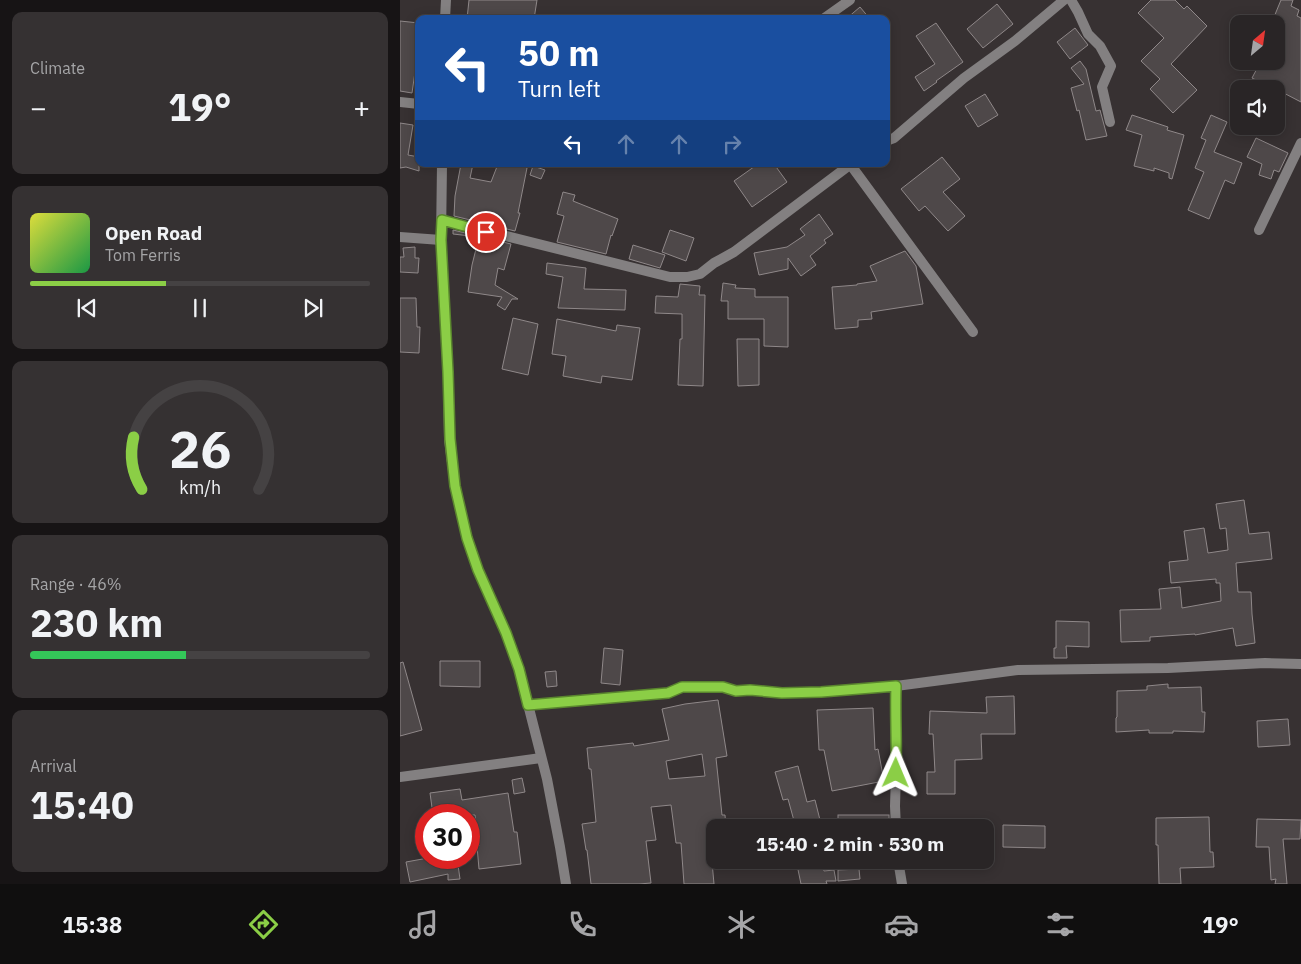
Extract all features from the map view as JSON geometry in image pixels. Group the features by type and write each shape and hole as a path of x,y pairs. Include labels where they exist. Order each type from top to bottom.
{"street":[{"path":"445,15 446,0"},
{"path":"829,15 850,0"},
{"path":"890,140 964,78 1015,41 1064,0"},
{"path":"1071,0 1088,34 1100,46 1111,66 1102,87 1110,122"},
{"path":"400,102 415,104"},
{"path":"1259,230 1301,143"},
{"path":"442,167 441,240 450,439 455,486 478,570 506,633 519,669 547,779 566,884"},
{"path":"442,220 670,277 686,277 700,274 714,263 734,252 846,167"},
{"path":"852,167 973,332"},
{"path":"400,237 441,240"},
{"path":"528,705 668,693 682,687 723,687 736,691 750,690 782,693 821,692 896,686 1018,670 1168,668 1265,663 1301,664"},
{"path":"896,686 896,819"},
{"path":"400,777 542,758"},
{"path":"900,869 902,884"}],"building":[{"path":"469,0 537,0 535,15 467,15"},
{"path":"1151,0 1175,0 1184,9 1187,6 1207,26 1171,64 1197,90 1173,113 1150,89 1160,79 1141,61 1164,38 1138,13"},
{"path":"1281,0 1293,0 1291,6 1299,10 1297,16 1301,18 1301,102 1285,94 1285,80 1256,80 1252,78 1256,70 1285,70 1285,15 1275,15"},
{"path":"997,4 1013,24 983,48 967,29"},
{"path":"860,7 867,15 851,15"},
{"path":"400,21 415,23 415,72 412,93 400,91"},
{"path":"936,23 963,62 924,91 915,77 935,64 916,36"},
{"path":"1075,28 1088,45 1070,59 1057,42"},
{"path":"1080,61 1086,69 1096,111 1100,110 1107,136 1086,140 1079,110 1077,111 1071,88 1084,84 1071,68"},
{"path":"985,94 998,115 978,127 965,106"},
{"path":"1132,115 1168,127 1167,130 1184,135 1172,179 1169,178 1169,173 1154,168 1154,171 1134,166 1142,135 1126,130"},
{"path":"1211,115 1227,122 1214,152 1242,163 1234,184 1225,180 1209,219 1188,210 1204,172 1195,168 1206,140 1201,138"},
{"path":"400,123 413,125 408,155 415,156 415,167 419,167 419,171 406,167 400,168"},
{"path":"1256,138 1288,153 1279,172 1274,170 1271,179 1259,175 1262,164 1247,157"},
{"path":"942,157 960,179 943,192 965,216 948,231 925,206 919,211 901,189"},
{"path":"460,167 472,167 470,178 491,182 497,167 527,168 518,213 520,213 515,231 454,216 455,196"},
{"path":"533,167 545,170 541,179 530,175"},
{"path":"754,167 776,167 787,182 752,207 734,181"},
{"path":"563,192 575,195 573,201 618,219 606,254 557,242 564,216 557,214"},
{"path":"819,214 833,234 824,240 826,243 810,256 816,265 801,276 788,258 788,269 759,275 754,253 787,247 805,235 800,229"},
{"path":"453,230 511,244 504,270 498,268 495,285 518,299 512,299 505,310 497,305 502,297 468,292 479,237 453,234"},
{"path":"670,230 694,238 686,261 662,252"},
{"path":"633,245 665,255 660,268 629,259"},
{"path":"415,247 415,258 419,258 418,273 400,272 400,257 404,257 403,248"},
{"path":"905,251 916,266 923,304 871,312 872,319 858,320 858,327 835,329 832,287 877,281 870,266"},
{"path":"547,263 586,268 584,289 626,290 625,310 558,308 563,277 546,274"},
{"path":"723,283 736,285 735,288 755,289 755,297 788,297 788,347 764,346 764,319 728,319 728,301 721,301"},
{"path":"680,284 700,286 699,295 705,295 703,386 678,385 682,314 655,313 656,296 678,297"},
{"path":"400,298 416,298 417,327 420,327 419,353 400,352"},
{"path":"513,318 538,324 528,375 502,369"},
{"path":"557,319 616,331 617,325 640,328 632,380 602,376 601,383 563,376 566,356 552,354"},
{"path":"737,339 759,339 759,385 738,386"},
{"path":"1244,500 1249,534 1269,532 1272,559 1236,563 1238,592 1251,592 1255,643 1236,646 1233,628 1195,635 1150,637 1150,641 1121,642 1120,610 1161,609 1159,589 1180,587 1182,608 1221,601 1220,583 1216,583 1216,579 1171,583 1169,562 1188,560 1184,531 1204,528 1208,553 1228,550 1226,528 1220,529 1216,504"},
{"path":"1056,621 1089,622 1089,647 1066,646 1067,658 1054,658"},
{"path":"604,648 623,650 620,685 601,683"},
{"path":"440,661 480,661 480,687 440,686"},
{"path":"403,662 422,730 400,736 400,663"},
{"path":"556,671 557,686 547,687 545,672"},
{"path":"1168,684 1168,688 1201,687 1202,712 1205,712 1204,732 1173,731 1173,733 1149,733 1149,730 1116,732 1117,691 1147,690 1147,686"},
{"path":"1014,696 1015,734 981,734 982,759 955,760 955,794 927,794 927,772 935,772 933,734 929,734 930,711 987,713 986,697"},
{"path":"718,700 727,756 716,758 722,815 725,815 725,819 706,819 706,869 713,869 714,884 684,884 681,843 676,843 671,805 651,807 656,840 646,841 651,883 591,884 582,824 596,822 587,748 633,743 634,746 669,740 662,709","holes":["702,754 705,776 669,779 666,761"]},
{"path":"873,708 875,750 878,749 884,781 832,791 824,750 819,750 817,710"},
{"path":"1288,719 1290,745 1258,747 1257,721"},
{"path":"798,766 807,802 815,800 820,819 794,819 788,799 783,800 775,772"},
{"path":"522,778 525,792 514,794 512,780"},
{"path":"460,789 462,800 508,793 514,832 517,832 521,864 480,869 480,804 432,804 430,793"},
{"path":"838,815 889,815 889,819 838,819"},
{"path":"1209,817 1210,852 1213,852 1214,867 1180,868 1181,884 1159,884 1156,818"},
{"path":"1257,819 1301,820 1300,839 1283,839 1287,884 1275,884 1276,879 1271,880 1269,847 1256,847"},
{"path":"1003,825 1045,826 1045,848 1003,847"},
{"path":"415,860 415,869 459,869 460,879 448,880 448,874 410,882 406,862"},
{"path":"798,869 834,870 836,881 826,881 827,884 801,884"},
{"path":"859,869 860,879 838,881 838,870"}],"route":[{"path":"486,232 442,220 441,240 450,439 455,486 467,538 478,570 506,633 519,669 528,705 668,693 682,687 723,687 736,691 750,690 782,693 896,686 896,773"}]}
